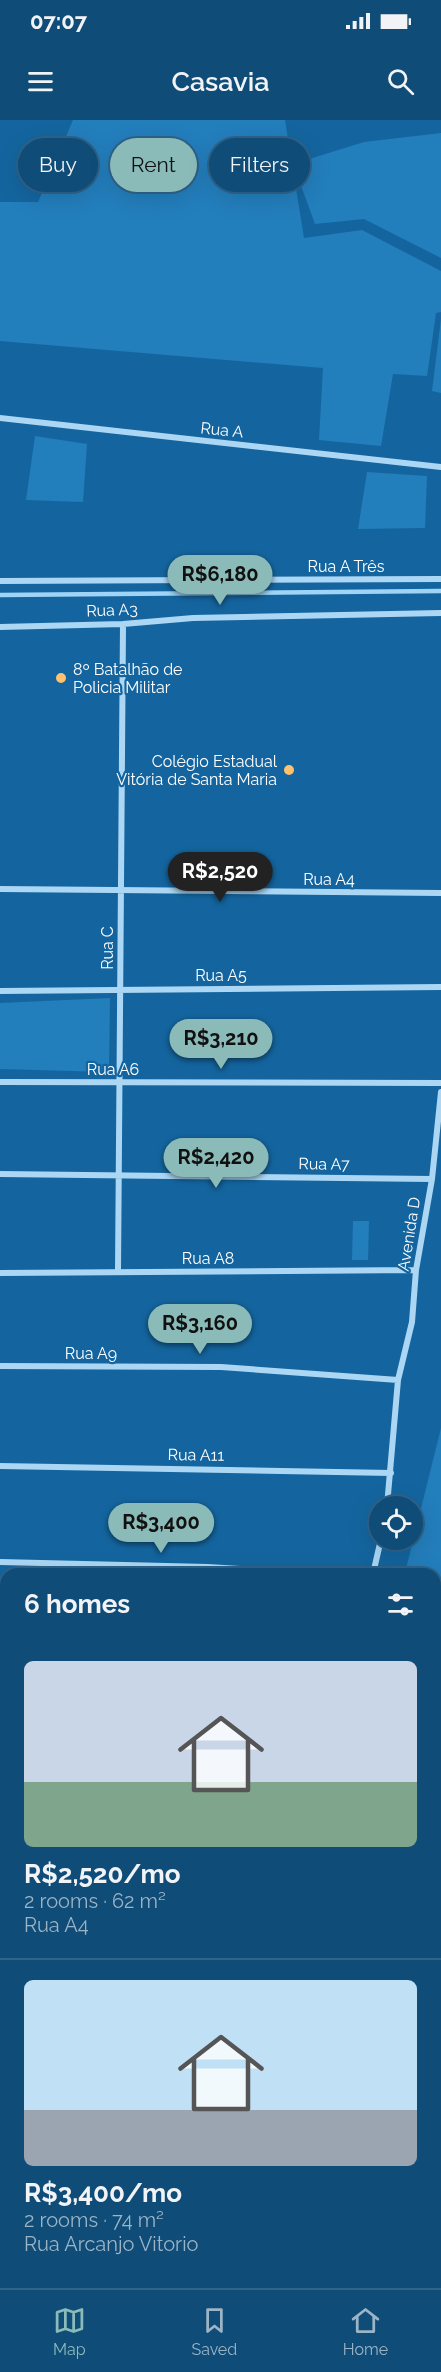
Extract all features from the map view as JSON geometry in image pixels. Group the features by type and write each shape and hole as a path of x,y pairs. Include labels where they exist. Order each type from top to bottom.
{"street":[{"name":"Rua A","path":"0,418 441,467"},
{"name":"Rua A Três","path":"0,581 441,579"},
{"name":"Rua A3","path":"0,627 123,624 194,618 441,613"},
{"name":"Rua C","path":"118,1271 123,624"},
{"name":"Rua A4","path":"0,889 441,893"},
{"name":"Rua A5","path":"0,991 120,988 441,987"},
{"name":"Rua A6","path":"0,1082 441,1083"},
{"name":"Avenida D","path":"388,1496 398,1380 412,1322 416,1270 432,1179 441,1092"},
{"name":"Rua A7","path":"0,1174 432,1179"},
{"name":"Rua A8","path":"0,1273 416,1270"},
{"name":"Rua A9","path":"0,1366 221,1367 398,1380"},
{"name":"Rua A11","path":"0,1466 391,1473"},
{"path":"374,1568 378,1550"},
{"path":"0,1562 224,1568"}],"shaded area":[{"path":"73,120 285,120 288,138 209,138 209,192 297,192 304,238 362,230 441,271 441,312 436,313 427,376 393,374 381,446 319,440 323,368 0,341 0,202 38,202 42,192 98,192 98,138 65,138"},
{"path":"441,133 441,258 364,219 315,224 303,192 310,192 310,159 364,142"},
{"path":"441,319 441,393 432,391"},
{"path":"35,436 87,444 83,502 26,500"},
{"path":"367,472 427,476 425,528 358,529"},
{"path":"110,998 109,1072 0,1069 0,1003"},
{"path":"353,1221 369,1221 368,1260 352,1260"},
{"path":"441,1428 441,1568 406,1568 411,1550 423,1550 423,1500"}],"waterway":[{"path":"0,595 441,591"}],"place":[{"name":"8º Batalhão de Policia Militar","path":"61,678"},
{"name":"Colégio Estadual Vitória de Santa Maria","path":"289,770"}]}
